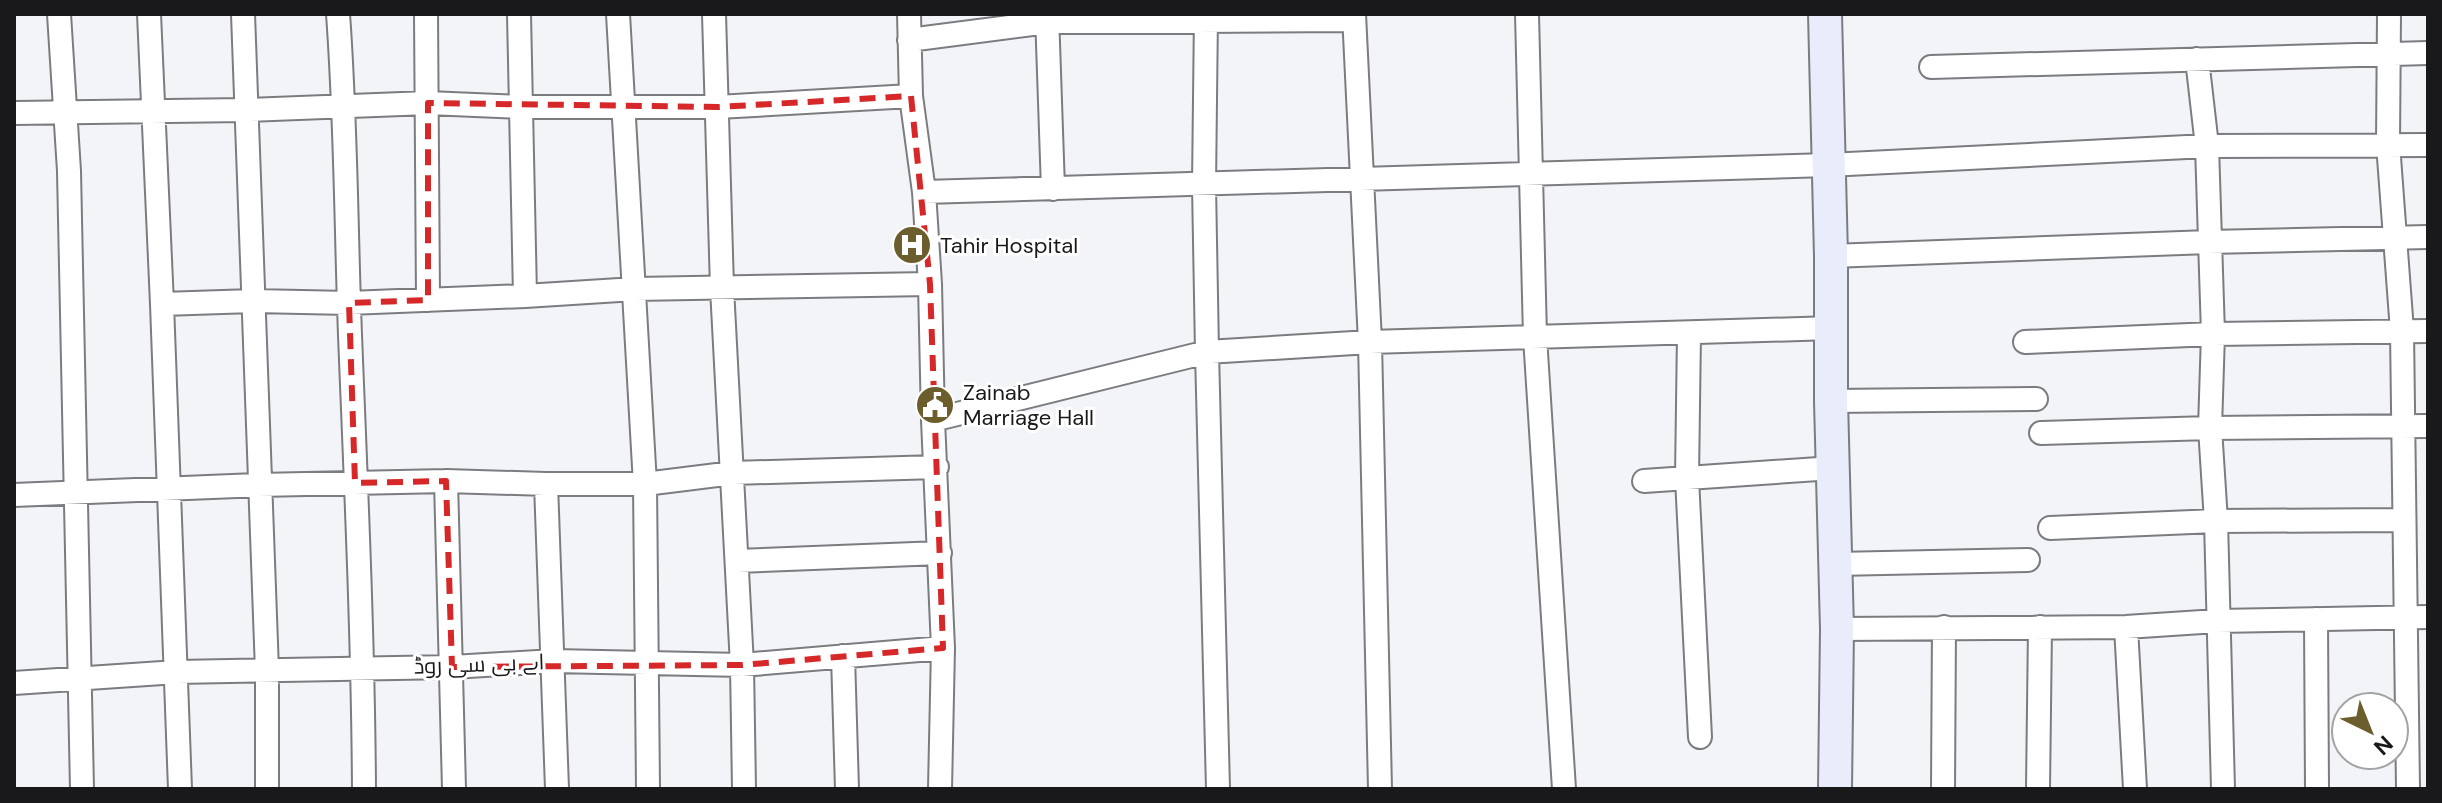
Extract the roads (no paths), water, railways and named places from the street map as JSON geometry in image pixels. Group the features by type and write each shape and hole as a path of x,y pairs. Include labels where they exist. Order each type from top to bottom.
{"street":[{"path":"59,14 69,171 82,789"},
{"path":"149,14 180,789"},
{"path":"243,14 267,671 267,789"},
{"path":"338,14 344,105 363,667 364,789"},
{"path":"426,14 428,300"},
{"path":"519,14 525,296"},
{"path":"618,14 645,484 648,789"},
{"path":"714,14 722,288 742,665 744,789"},
{"path":"909,14 911,96 924,192 930,284 943,648 940,789"},
{"path":"1527,14 1535,337 1564,789"},
{"path":"1825,14 1837,629 1835,789"},
{"path":"2389,14 2388,144 2402,331 2403,520 2418,617 2408,789"},
{"path":"909,40 1048,18 1354,17 1370,342 1380,789"},
{"path":"1048,18 1053,189"},
{"path":"1206,18 1204,185 1218,789"},
{"path":"1931,67 2428,53"},
{"path":"2197,59 2207,146 2213,334 2210,428 2216,521 2223,789"},
{"path":"14,113 245,110 428,103 520,107 718,107 911,96"},
{"path":"924,192 1828,165 2207,146 2428,145"},
{"path":"1831,256 2428,237"},
{"path":"162,304 253,301 349,303 635,289 930,284"},
{"path":"933,420 1207,352 1370,342 1832,328"},
{"path":"2025,342 2213,334 2428,331"},
{"path":"1689,333 1687,478 1700,737"},
{"path":"1831,401 2036,399"},
{"path":"2041,433 2428,426"},
{"path":"14,495 446,481 645,484 733,473 937,467"},
{"path":"1644,481 1833,468"},
{"path":"446,481 454,789"},
{"path":"546,484 557,789"},
{"path":"2050,528 2216,521 2403,520"},
{"path":"737,561 940,553"},
{"path":"1836,564 2028,560"},
{"path":"1837,629 2126,627 2217,621 2418,617"},
{"path":"2316,619 2317,789"},
{"path":"1943,789 1944,627"},
{"path":"2038,789 2040,627"},
{"path":"2126,627 2135,789"},
{"name":"اے بی سی روڈ","path":"14,683 177,672 452,667 554,661 742,665 943,648"},
{"path":"843,656 847,789"}],"place":[{"name":"Tahir Hospital","path":"912,245"},
{"name":"Zainab Marriage Hall","path":"935,405"}]}
